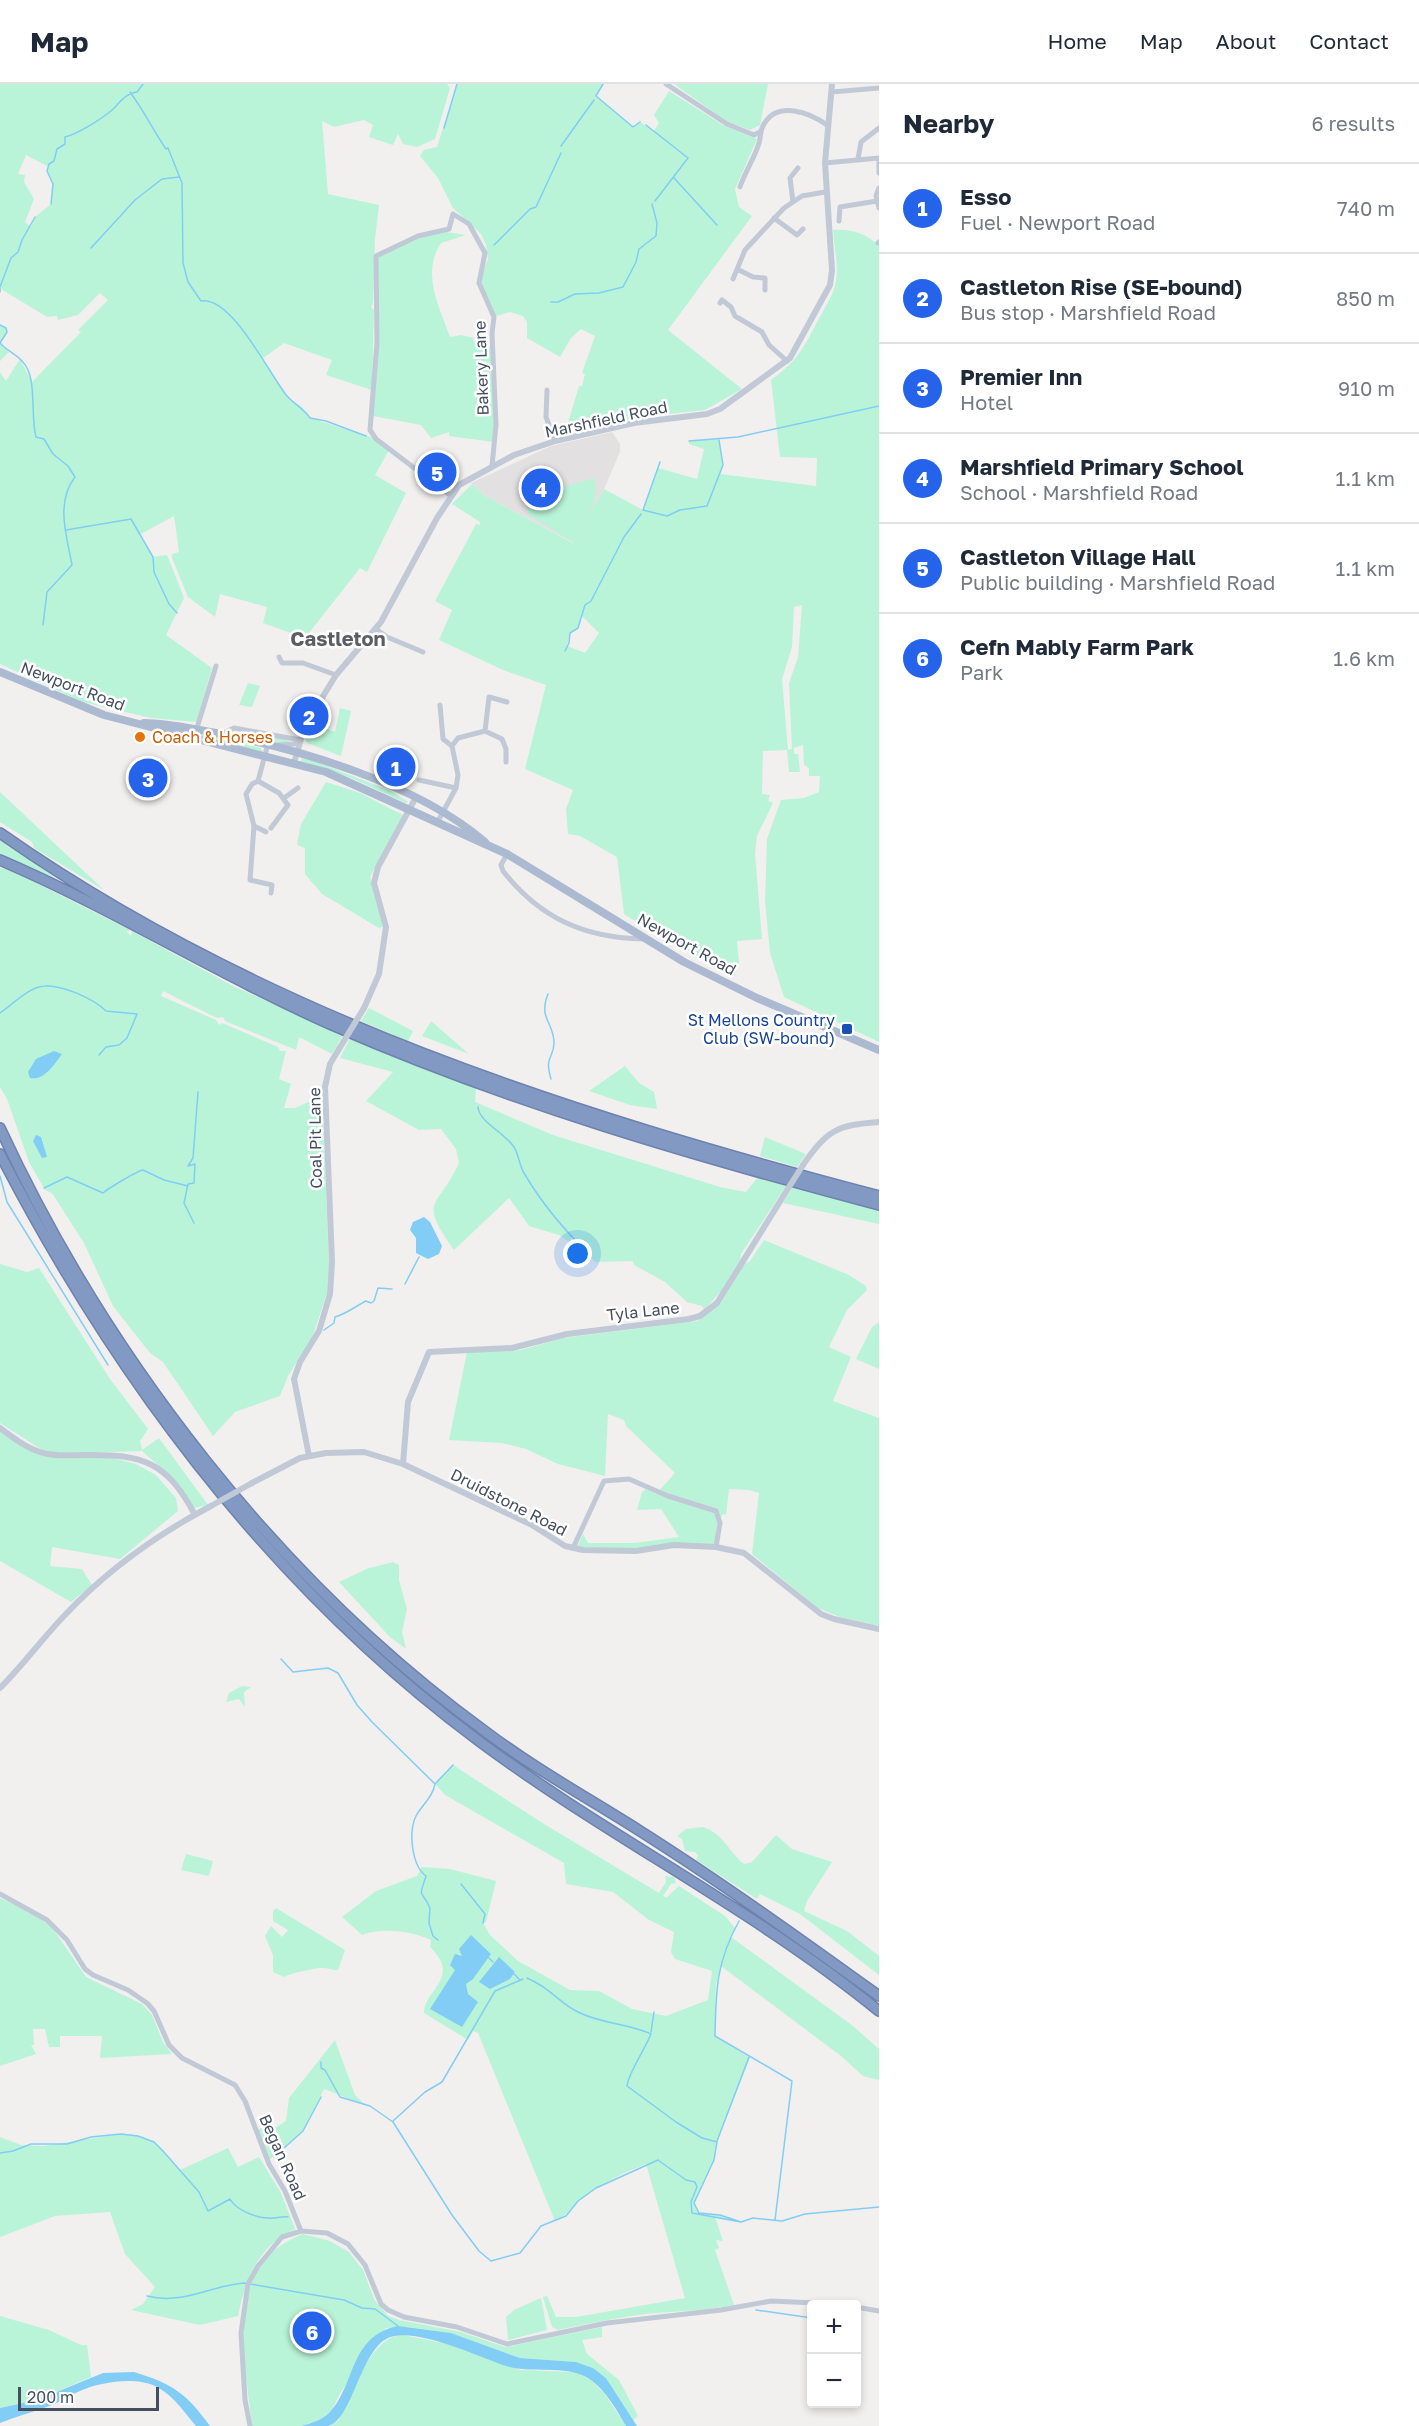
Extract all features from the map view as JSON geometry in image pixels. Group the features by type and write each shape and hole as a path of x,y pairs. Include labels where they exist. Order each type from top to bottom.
{"highway":[{"path":"0,833 91,891 188,946 265,985 383,1038 500,1083 621,1122 879,1196"},
{"path":"0,860 62,889 240,982 393,1051 512,1095 626,1132 879,1204"},
{"path":"0,1128 33,1196 84,1284 166,1407 218,1475 265,1530 352,1620 422,1682 483,1731 541,1772 638,1830 760,1910 879,1996"},
{"path":"0,1154 69,1280 130,1376 208,1480 310,1594 407,1684 482,1743 728,1902 879,2011"}],"main road":[{"name":"Newport Road","path":"0,672 104,716 294,763 356,784 409,811 507,854 684,962 757,998 879,1050"},
{"name":"Newport Road","path":"136,723 162,723 270,744 345,768 415,799 467,826 490,846"}],"street":[{"path":"666,84 727,124 754,135 760,132"},
{"name":"Marshfield Road","path":"294,763 300,740 336,675 376,629 450,495 459,485 514,455 555,441 634,423 711,413 787,361 830,285 832,270 825,192 825,163 832,84"},
{"path":"832,92 875,87"},
{"path":"740,187 759,142 760,132 768,118 789,111 808,113 827,125"},
{"path":"858,159 861,142 879,128"},
{"path":"825,163 879,158 879,173"},
{"path":"793,202 787,175 798,168"},
{"path":"839,221 840,207 878,204 879,188"},
{"path":"732,279 744,250 766,230 774,218 793,202 812,192 825,192"},
{"name":"Bakery Lane","path":"450,495 375,439 370,430 377,343 376,256 418,236 449,229 453,214 469,224 485,253 479,284 494,317 492,333 496,425 492,466"},
{"path":"774,218 797,235 803,229"},
{"path":"766,230 771,235"},
{"path":"737,269 753,277 765,278 765,290"},
{"path":"720,303 722,300 731,307 735,316 762,332 769,345 787,361"},
{"path":"547,390 543,417 555,441"},
{"path":"376,629 387,637 423,652"},
{"path":"279,657 281,666 303,663 336,675"},
{"path":"193,738 216,666"},
{"path":"485,731 489,697 507,702"},
{"path":"437,823 456,788 458,775 452,746 443,739 440,705"},
{"name":"Newport Road","path":"222,734 234,728 300,740"},
{"path":"452,746 458,738 485,731 502,739 506,762"},
{"path":"258,782 270,744 294,744 300,740"},
{"path":"419,780 456,788"},
{"path":"254,826 269,830 287,810 288,805 284,798 258,782"},
{"path":"258,782 252,784 246,794 254,826 250,880 272,885 272,893"},
{"path":"284,798 298,788"},
{"name":"Coal Pit Lane","path":"309,1456 294,1379 300,1362 319,1331 330,1294 332,1262 325,1087 330,1064 364,1008 379,974 386,927 374,883 378,867 415,799"},
{"path":"507,854 501,866 502,871 526,896 555,919 591,933 646,939"},
{"name":"Tyla Lane","path":"403,1464 408,1402 429,1352 512,1348 567,1334 669,1323 700,1316 724,1293 818,1143 832,1130 854,1124 879,1122"},
{"path":"0,1428 40,1452 64,1456 125,1456 145,1460 165,1474 184,1494 195,1515"},
{"name":"Druidstone Road","path":"0,1688 65,1615 103,1580 158,1537 252,1483 309,1456 347,1451 364,1452 403,1464 532,1525 555,1541 573,1548 610,1552 675,1545 716,1547 752,1557 821,1614 879,1629"},
{"path":"573,1548 604,1481 629,1479 669,1496 716,1511 720,1522 716,1547"},
{"name":"Began Road","path":"0,1894 47,1920 67,1940 85,1969 93,1975 128,1990 147,2003 154,2011 169,2044 182,2058 235,2085 244,2101 269,2164 285,2191 301,2231"},
{"path":"250,2426 245,2400 241,2333 248,2284 258,2266 282,2237 301,2231 327,2234 348,2244 365,2265 381,2304 390,2311 457,2327 507,2344 607,2323 771,2301 807,2303"},
{"path":"861,2308 879,2311"}],"shaded area":[{"path":"612,432 620,444 620,452 604,489 574,543 485,496 471,483 551,446"}],"green space":[{"path":"0,84 447,84 450,88 435,139 417,147 403,144 398,134 393,145 369,137 373,125 364,120 334,127 322,121 328,194 379,205 371,307 374,310 372,390 326,375 332,360 284,343 262,359 288,398 302,407 310,418 371,437 389,450 375,475 406,493 367,572 360,568 305,638 263,623 267,607 220,594 215,617 188,597 172,558 172,554 179,552 174,516 139,535 153,557 166,555 168,557 184,598 166,635 212,668 197,722 151,718 83,702 0,664 0,372 6,381 20,359 32,382 81,332 78,330 108,300 100,293 78,315 58,320 57,316 47,317 1,289 0,292","holes":["26,155 49,167 47,171 53,184 51,204 35,217 31,227 25,222 34,199 24,182 25,175 18,174"]},
{"path":"457,84 603,84 596,96 633,127 640,122 654,131 659,123 654,115 669,91 723,125 757,139 735,189 739,207 752,216 668,330 742,389 705,410 641,417 565,433 579,386 582,386 585,374 582,373 595,336 581,329 571,338 560,357 527,338 527,322 523,316 510,312 496,316 482,285 481,277 488,259 486,245 481,234 453,208 438,178 420,156 424,150 437,147"},
{"path":"674,84 768,84 760,125 750,130 726,121"},
{"path":"833,230 852,231 868,237 879,245 879,1042 784,997 770,953 765,901 767,839 781,800 804,798 819,792 820,776 809,776 809,768 804,765 803,745 794,748 794,754 798,754 800,772 789,772 787,750 763,751 762,794 770,795 768,801 773,803 757,836 755,853 762,939 737,941 739,963 735,976 655,934 624,914 617,857 580,836 568,834 566,809 573,790 525,769 546,685 503,670 439,640 452,610 435,601 476,524 480,525 480,522 452,504 472,484 485,496 573,543 604,489 643,510 658,468 697,479 704,449 689,444 689,441 719,439 723,465 720,474 816,486 817,458 780,457 771,380 789,365 800,351 832,295 837,275","holes":["802,605 798,657 789,683 792,749 788,750 782,679 792,647 794,607","582,616 599,633 585,653 567,646 570,633 578,628"]},
{"path":"446,232 466,235 441,243 432,266 434,290 450,337 461,335 474,338 473,341 492,348 495,415 493,442 449,436 449,432 431,438 421,425 373,416 378,257 421,237"},
{"path":"0,325 6,328 7,332 0,343"},
{"path":"0,343 9,352 0,361"},
{"path":"594,478 596,487 594,503 573,542 529,515 527,509 538,494"},
{"path":"248,683 260,686 252,707 239,705"},
{"path":"340,708 351,711 341,756 307,743 305,738 311,722 335,732"},
{"path":"202,732 261,748 263,753 200,736 198,733"},
{"path":"235,733 282,738 292,743 284,744"},
{"path":"302,758 391,791 408,802 351,778 301,761"},
{"path":"326,782 360,793 403,815 370,877 383,927 379,928 322,894 305,874 305,848 297,845 301,824"},
{"path":"0,792 104,890 34,848 32,842 0,822"},
{"path":"0,838 62,883 0,856"},
{"path":"0,868 8,869 130,930 127,932 131,936 132,931 233,986 343,1035 332,1054 299,1037 296,1050 225,1021 223,1017 217,1018 163,991 161,996 216,1020 219,1025 222,1023 278,1047 280,1051 286,1051 279,1079 291,1084 284,1108 295,1108 322,1096 329,1265 327,1293 312,1338 288,1376 280,1396 235,1412 213,1436 163,1362 150,1353 113,1306 84,1243 52,1193 45,1190 29,1162 7,1099 0,1087"},
{"path":"369,1008 413,1031 408,1041 361,1021"},
{"path":"431,1021 469,1054 422,1036"},
{"path":"350,1038 476,1088 475,1102 553,1135 720,1187 746,1192 758,1177 786,1186 741,1254 740,1260 722,1290 704,1310 702,1306 687,1302 665,1282 634,1265 633,1261 595,1262 573,1236 569,1242 559,1235 529,1226 509,1198 454,1250 436,1221 434,1212 438,1197 459,1163 456,1149 441,1129 419,1130 366,1101 393,1072 340,1058"},
{"path":"625,1066 639,1083 654,1092 657,1109 630,1105 589,1091"},
{"path":"765,1137 806,1154 797,1167 760,1156"},
{"path":"793,1187 879,1211 879,1224 783,1203"},
{"path":"764,1240 849,1275 866,1286 867,1290 847,1310 829,1347 851,1357 833,1401 879,1418 879,1626 840,1617 818,1608 752,1554 759,1493 749,1490 729,1489 726,1515 723,1514 717,1523 715,1544 636,1549 577,1547 583,1534 588,1543 635,1543 679,1537 661,1509 637,1510 642,1492 647,1488 656,1494 675,1473 626,1426 624,1420 608,1414 605,1476 558,1464 526,1449 502,1443 449,1440 467,1352 521,1350 563,1338 697,1321 722,1301 744,1264 750,1261"},
{"path":"0,1264 27,1272 39,1268 110,1379 148,1429 140,1441 142,1450 159,1438 208,1505 194,1508 174,1479 142,1451 74,1453 44,1451 0,1423"},
{"path":"879,1322 879,1369 856,1359 872,1327"},
{"path":"0,1431 27,1449 109,1457 136,1464 156,1475 176,1498 178,1511 120,1559 52,1547 50,1566 82,1569 92,1585 71,1602 0,1561"},
{"path":"393,1562 399,1565 399,1580 407,1609 402,1632 406,1649 390,1637 339,1582 369,1568"},
{"path":"242,1686 251,1687 244,1692 245,1707 239,1699 226,1702 229,1693"},
{"path":"453,1765 544,1824 659,1893 666,1882 665,1876 674,1877 676,1883 671,1884 663,1896 666,1898 679,1886 725,1916 735,1928 731,1937 853,2026 879,2049 879,2080 863,2076 841,2056 721,1966 716,1984 715,2036 750,2058 717,2142 714,2160 694,2203 699,2213 720,2215 741,2222 715,2217 723,2241 716,2240 719,2248 715,2250 734,2305 645,2314 558,2330 552,2327 543,2297 547,2296 556,2317 576,2317 685,2298 646,2164 598,2187 555,2221 478,2033 473,2031 468,2040 424,2013 429,1997 439,1983 443,1967 430,1947 431,1940 397,1931 379,1931 362,1935 342,1917 376,1891 417,1876 422,1867 450,1869 496,1881 486,1922 483,1923 490,1935 518,1961 570,1990 599,1991 632,2009 666,2016 708,2000 712,1971 675,1959 671,1952 674,1932 649,1920 613,1892 566,1884 564,1863 445,1795 435,1784"},
{"path":"703,1827 721,1838 744,1864 752,1862 776,1835 792,1849 832,1862 807,1901 804,1911 847,1931 879,1956 879,1975 800,1914 760,1894 757,1899 696,1860 698,1856 695,1852 685,1851 682,1839 677,1836 686,1829"},
{"path":"186,1854 213,1861 209,1876 181,1870"},
{"path":"0,1898 27,1910 51,1926 86,1977 142,2004 152,2015 163,2042 172,2054 100,2058 102,2036 60,2036 60,2047 49,2047 45,2029 33,2029 34,2045 31,2045 36,2054 0,2066"},
{"path":"276,1908 345,1950 338,1970 315,1969 284,1977 273,1972 273,1955 265,1936 271,1926 282,1937 288,1930 273,1921 273,1911"},
{"path":"335,2040 355,2095 365,2105 324,2089 303,2131 269,2160 257,2130 267,2126 270,2131 286,2121 289,2098"},
{"path":"121,2134 138,2136 154,2142 180,2170 228,2148 238,2167 259,2157 281,2193 295,2229 282,2236 263,2254 250,2276 238,2316 200,2325 131,2310 143,2304 155,2287 125,2254 110,2212 55,2216 0,2237 0,2137 21,2145 43,2146"},
{"path":"303,2234 330,2241 349,2252 363,2270 375,2301 388,2316 399,2320 461,2332 505,2347 602,2327 602,2337 582,2340 587,2354 619,2380 638,2416 633,2420 606,2378 593,2368 576,2362 520,2358 451,2333 408,2327 386,2328 339,2395 332,2410 320,2420 301,2426 252,2426 243,2344 244,2316 249,2290 259,2268 277,2248"},
{"path":"541,2298 547,2330 508,2340 506,2317 514,2310"},
{"path":"0,2316 49,2330 81,2345 87,2345 91,2377 37,2400 0,2408"},
{"path":"403,2335 458,2346 520,2370 576,2372 592,2381 604,2393 626,2426 330,2426 339,2420 356,2382 372,2355 391,2338"}],"water":[{"path":"54,1051 62,1054 52,1067 40,1077 30,1078 28,1072 36,1059"},
{"path":"36,1135 41,1137 47,1157 42,1158 33,1141"},
{"path":"424,1217 430,1222 442,1246 439,1254 428,1259 416,1253 416,1238 410,1230 413,1222"},
{"path":"471,1935 491,1954 473,1979 466,1984 468,1994 478,2002 462,2027 430,2009 455,1970 450,1965 455,1954 462,1956 459,1949"},
{"path":"499,1957 515,1972 510,1979 490,1989 479,1982"},
{"path":"398,2326 451,2333 520,2358 576,2362 593,2368 606,2378 637,2426 626,2426 598,2386 577,2373 506,2366 430,2339 399,2335 388,2338 378,2345 363,2370 344,2412 336,2421 328,2426 301,2426 320,2419 330,2412 345,2388 362,2350 382,2331"},
{"path":"134,2372 178,2391 210,2426 196,2426 174,2400 157,2387 129,2381 88,2388 52,2405 0,2423 0,2408 37,2400 103,2373"}],"waterway":[{"path":"51,204 53,184 47,171 49,164 54,161 57,149 65,144 65,137 83,130 101,118 126,97 137,92 143,84"},
{"path":"444,128 457,84"},
{"path":"603,84 596,96 633,127 640,122"},
{"path":"130,92 166,149 168,148 182,183 183,263 188,282 201,301 213,303 237,323 287,396 310,418 326,421 366,436"},
{"path":"561,146 594,100"},
{"path":"646,125 688,158 655,201"},
{"path":"494,245 530,209 536,207 561,153"},
{"path":"91,248 135,200 162,179 179,177"},
{"path":"674,178 717,225"},
{"path":"551,302 558,302 575,294 599,293 623,287 636,262 639,249 656,236 657,223 652,204"},
{"path":"0,287 11,258 18,252 35,217"},
{"path":"0,325 6,328 7,332 0,343 22,361 30,376 36,437 44,439 53,454 68,466 75,477 65,498 64,509 65,532 72,565 47,592 43,625"},
{"path":"689,441 738,437 879,406"},
{"path":"660,462 643,510 667,516 680,510 707,506 723,465 719,440"},
{"path":"565,651 570,633 578,628 585,605 591,601 624,537 641,514"},
{"path":"66,530 131,519 153,557 154,572 169,604 177,613"},
{"path":"0,1013 27,992 39,987 52,986 78,994 106,1011 137,1014 127,1038 119,1045 106,1047 99,1055"},
{"path":"548,994 545,1009 554,1043 549,1061 551,1079"},
{"path":"194,1223 184,1203 188,1184 194,1183 195,1164 188,1166 193,1158 198,1092"},
{"path":"478,1107 487,1123 514,1147 524,1173 546,1206 591,1256"},
{"path":"44,1188 67,1177 103,1193 143,1170 164,1180 188,1186"},
{"path":"0,1176 7,1202 108,1365"},
{"path":"405,1284 419,1257"},
{"path":"324,1330 334,1323 335,1317 366,1301 371,1303 374,1301 378,1288 392,1289"},
{"path":"281,1659 293,1672 328,1668 338,1673 357,1705 435,1784 453,1765"},
{"path":"435,1784 430,1797 416,1816 412,1839 417,1865 426,1876 421,1892 430,1908 429,1923 433,1936 438,1940"},
{"path":"461,1884 485,1914 483,1923"},
{"path":"739,1921 731,1936 719,1977 715,2036 792,2081 775,2220"},
{"path":"489,1958 493,1962"},
{"path":"514,1974 520,1980"},
{"path":"527,1978 578,2012 651,2034 630,2075 627,2086 676,2122 702,2138 717,2142 714,2160 694,2203 699,2213 720,2215 741,2222 753,2218 782,2221 805,2214 879,2207"},
{"path":"393,2121 425,2092 442,2082 495,1991 523,1979"},
{"path":"651,2032 654,2012"},
{"path":"717,2141 749,2057"},
{"path":"321,2062 321,2068 325,2070 340,2097 370,2106 393,2122 452,2215 479,2251 491,2261 520,2253 541,2226 566,2216 578,2201 596,2188 658,2160 686,2180 695,2182 697,2187 691,2202 692,2213 741,2222"},
{"path":"274,2157 303,2131 321,2097"},
{"path":"0,2153 31,2144 67,2144 91,2137 121,2134 138,2136 154,2142 163,2151 199,2192 208,2211 230,2199 237,2207 253,2215 264,2218 288,2217"},
{"path":"147,2296 184,2297 244,2283 344,2300 362,2308 375,2309 398,2326"},
{"path":"756,2310 807,2317"}],"place":[{"name":"Castleton Village Hall","path":"437,472"},
{"name":"Marshfield Primary School","path":"541,488"},
{"name":"Castleton Rise (SE-bound)","path":"309,716"},
{"name":"Coach & Horses","path":"140,737"},
{"name":"Esso","path":"396,767"},
{"name":"Premier Inn","path":"148,778"},
{"name":"St Mellons Country Club (SW-bound)","path":"847,1029"},
{"name":"Cefn Mably Farm Park","path":"312,2331"}],"district":[{"name":"Castleton","path":"338,639"}]}
